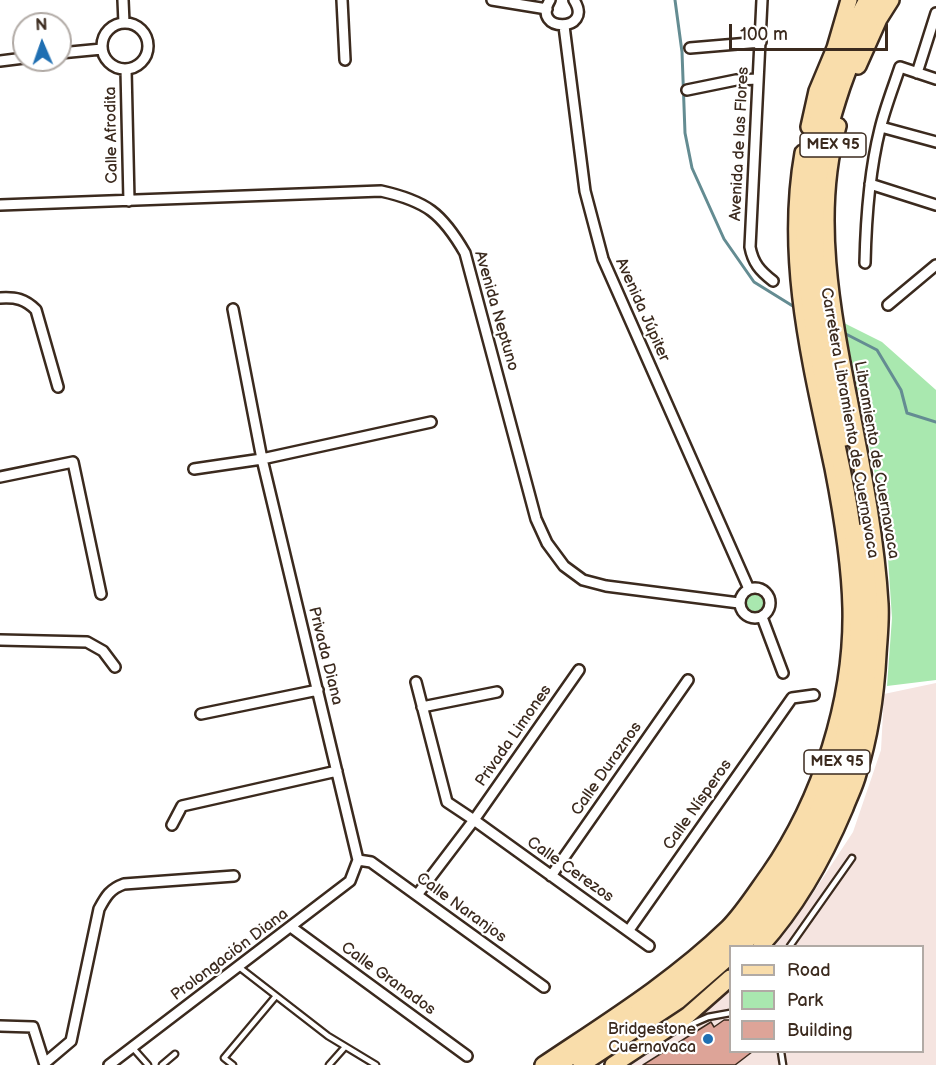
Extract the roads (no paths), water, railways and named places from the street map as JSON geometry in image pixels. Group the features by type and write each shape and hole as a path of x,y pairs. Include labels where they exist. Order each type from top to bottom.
{"main road":[{"name":"MEX 95","path":"815,302 796,216 799,177 817,91 835,48 849,0"},
{"name":"Carretera Libramiento de Cuernavaca","path":"558,1065 679,985 737,935 789,866 816,817 835,769 856,674 859,608 851,518 815,302 805,218 806,177 821,104 867,0"},
{"name":"Carretera Libramiento de Cuernavaca","path":"815,302 816,217 819,180 827,139 853,57 882,0"},
{"name":"MEX 95","path":"815,302 827,216 828,181 834,141 860,59 891,0"},
{"name":"MEX 95","path":"543,1065 682,970 730,926 780,858 806,812 837,722 847,672 851,608 822,345"},
{"name":"Carretera Libramiento de Cuernavaca","path":"743,945 770,914 799,873 826,823 845,773 857,730 867,675 870,608 866,556 860,517 822,345"},
{"name":"Libramiento de Cuernavaca","path":"762,945 781,923 809,880 836,830 858,775 876,677 880,607 871,515 822,345"},
{"path":"581,1065 678,1001 729,957"},
{"path":"613,1065 687,1016 729,979"}],"street":[{"path":"123,0 124,23"},
{"path":"342,0 345,60"},
{"path":"492,0 549,4 549,19 554,24 564,26 571,24 577,16 578,6 574,0"},
{"name":"Avenida de las Flores","path":"762,0 750,247 751,256 758,268 773,281"},
{"path":"917,73 936,13"},
{"path":"124,23 141,29 148,45 142,62 126,69 110,64 104,57 102,49 107,31 115,25 124,23"},
{"name":"Avenida Júpiter","path":"564,26 585,191 603,259 749,589"},
{"path":"690,48 761,42"},
{"path":"72,53 102,49"},
{"path":"865,263 870,184 881,127 900,67 936,79"},
{"name":"Calle Afrodita","path":"126,69 129,201"},
{"path":"687,90 736,80 758,79"},
{"path":"881,127 936,142"},
{"path":"870,184 936,205"},
{"name":"Avenida Neptuno","path":"0,206 381,191 406,196 432,210 451,229 465,253 536,519 547,543 564,566 583,580 606,586 739,603"},
{"path":"888,305 936,265"},
{"path":"0,298 14,297 27,301 36,310 58,387"},
{"name":"Privada Diana","path":"233,309 262,459 358,860"},
{"path":"194,469 262,459 431,422"},
{"path":"0,477 73,462 101,594"},
{"path":"749,589 760,590 768,597 769,608 762,617 751,618 742,613 739,603 744,592 749,589"},
{"path":"762,617 783,673"},
{"path":"0,640 87,642 103,651 115,667"},
{"name":"Privada Limones","path":"417,895 474,820 579,670"},
{"name":"Calle Duraznos","path":"550,876 688,680"},
{"name":"Calle Cerezos","path":"416,682 447,802 630,930 649,946"},
{"path":"201,714 318,690"},
{"path":"422,707 497,692"},
{"name":"Calle Nísperos","path":"630,930 792,698 814,695"},
{"path":"172,825 182,806 337,771"},
{"name":"Calle Naranjos","path":"358,860 371,862 544,987"},
{"name":"Prolongación Diana","path":"110,1065 350,881 358,860"},
{"path":"0,1026 33,1027 45,1064 71,1041 99,909 106,896 114,888 124,884 234,876"},
{"name":"Calle Granados","path":"291,927 467,1056"}],"lane":[{"path":"791,945 852,858"},
{"path":"239,967 345,1047 376,1065"},
{"path":"233,1065 224,1058 276,996"},
{"path":"619,1065 665,1035 708,1017 729,1012"},
{"path":"132,1047 148,1065"},
{"path":"329,1065 345,1047"},
{"path":"162,1065 175,1054"}],"waterway":[{"path":"675,0 682,52 685,133 692,168 724,239 754,282 796,308"},
{"path":"842,332 877,350 901,390 907,413 936,422"}],"place":[{"name":"Bridgestone Cuernavaca","path":"708,1039"}]}
